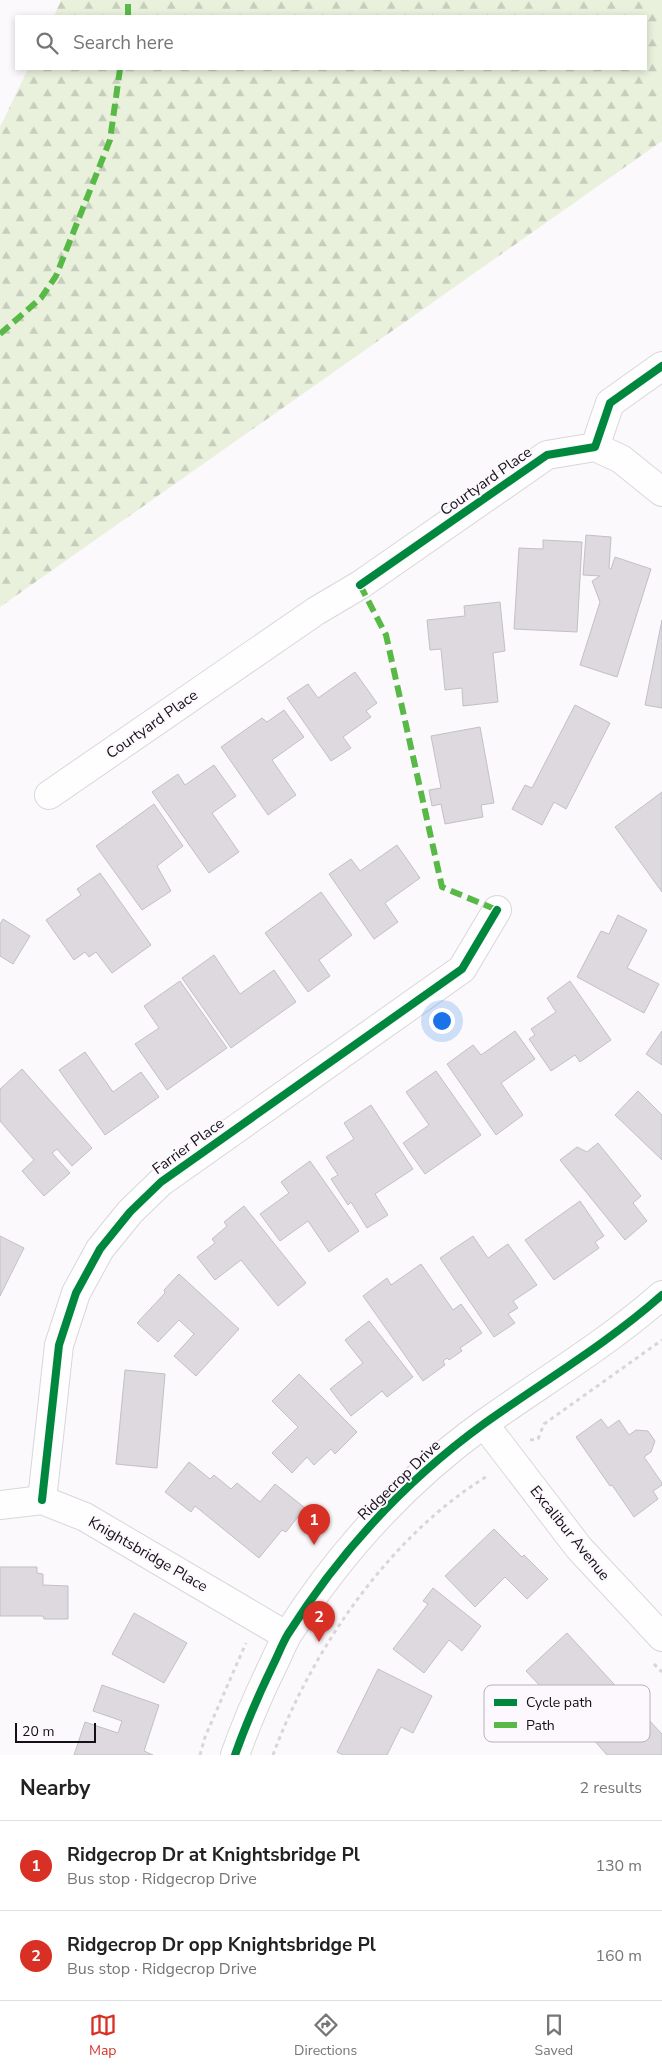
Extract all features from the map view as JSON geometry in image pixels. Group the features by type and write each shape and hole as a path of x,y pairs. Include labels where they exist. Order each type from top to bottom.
{"street":[{"path":"662,366 610,403 595,447 621,460 662,492"},
{"name":"Courtyard Place","path":"49,795 316,611 360,585 547,455 595,447"},
{"name":"Farrier Place","path":"42,1500 59,1345 76,1293 100,1249 130,1212 161,1182 462,969 497,910"},
{"name":"Ridgecrop Drive","path":"235,1755 262,1688 287,1636 335,1567 382,1513 431,1465 484,1424 601,1342 662,1295"},
{"name":"Excalibur Avenue","path":"484,1424 579,1548 662,1637"},
{"name":"Knightsbridge Place","path":"0,1505 42,1500 85,1517 287,1636"}],"path":[{"path":"274,1755 317,1660 375,1575 416,1533 465,1489 495,1471 528,1440 538,1439 544,1424 662,1340"},
{"path":"200,1755 205,1738 257,1618"}],"green space":[{"path":"61,0 662,0 662,141 0,607 0,127 28,70 647,70 647,15 54,15"}],"building":[{"path":"586,535 611,537 609,568 611,569 615,557 651,569 617,677 580,665 600,602 592,581 600,576 583,575"},
{"path":"543,540 582,542 577,632 514,629 519,548 543,549"},
{"path":"500,602 505,651 493,653 498,702 463,706 462,688 445,690 441,649 430,650 427,620 465,616 464,606"},
{"path":"662,620 662,708 645,705"},
{"path":"355,672 377,703 366,711 371,717 343,737 351,748 331,761 287,698 308,684 318,698"},
{"path":"575,705 610,723 566,809 554,802 542,825 512,809 525,785 532,788"},
{"path":"284,710 304,737 272,760 296,795 268,815 221,747 262,718 267,722"},
{"path":"480,727 494,803 481,805 483,817 445,824 441,804 432,806 429,790 441,788 431,736"},
{"path":"214,765 236,796 212,813 239,852 209,873 152,792 178,774 185,785"},
{"path":"662,792 662,892 615,827"},
{"path":"154,804 183,846 157,866 171,891 142,910 96,846"},
{"path":"397,845 420,878 385,903 398,922 374,939 329,874 351,859 360,871"},
{"path":"100,873 151,945 112,973 96,952 89,957 85,952 74,960 46,920 81,895 77,889"},
{"path":"321,892 352,935 319,960 330,976 308,992 265,933"},
{"path":"618,915 647,930 627,968 659,984 644,1013 577,977 601,931 609,934"},
{"path":"3,919 30,936 13,964 0,956 0,924"},
{"path":"214,955 240,994 274,970 296,1002 231,1048 182,978"},
{"path":"180,981 227,1048 167,1090 135,1044 159,1028 144,1006"},
{"path":"570,981 611,1040 580,1062 575,1055 551,1071 529,1039 535,1035 531,1029 556,1012 547,998"},
{"path":"515,1031 535,1059 501,1083 523,1115 496,1135 447,1064 473,1045 481,1055"},
{"path":"662,1031 662,1065 646,1054"},
{"path":"85,1052 113,1092 141,1072 159,1097 105,1135 59,1070"},
{"path":"22,1069 92,1148 72,1166 57,1149 52,1153 70,1173 44,1196 22,1171 34,1160 0,1121 0,1089"},
{"path":"436,1071 481,1135 425,1174 403,1143 429,1125 406,1092"},
{"path":"638,1091 662,1115 662,1160 615,1115"},
{"path":"371,1105 413,1169 375,1194 388,1215 367,1228 351,1202 348,1205 331,1179 338,1175 326,1157 354,1139 344,1123"},
{"path":"598,1143 641,1196 633,1203 647,1221 625,1240 560,1160 577,1147 587,1152"},
{"path":"310,1161 359,1231 329,1252 308,1221 280,1241 260,1214 289,1193 281,1182"},
{"path":"580,1201 604,1236 595,1242 599,1248 554,1280 525,1240"},
{"path":"244,1206 306,1283 278,1306 241,1260 215,1280 197,1257 215,1243 212,1239 227,1226 224,1222"},
{"path":"0,1236 24,1248 0,1296"},
{"path":"473,1236 488,1258 508,1244 537,1285 513,1301 518,1308 508,1314 515,1323 494,1337 440,1258"},
{"path":"421,1264 453,1310 461,1304 482,1333 460,1348 462,1351 449,1360 447,1358 443,1361 445,1365 423,1381 363,1296 387,1278 391,1285"},
{"path":"179,1274 239,1329 196,1376 174,1356 194,1334 179,1320 158,1342 137,1323 165,1293 164,1290"},
{"path":"369,1321 413,1377 387,1397 382,1391 351,1416 330,1389 363,1363 345,1340"},
{"path":"125,1370 165,1374 157,1468 116,1464"},
{"path":"299,1374 357,1432 335,1454 331,1449 314,1465 307,1457 292,1473 272,1453 298,1427 272,1401"},
{"path":"601,1419 608,1428 619,1420 629,1435 636,1430 648,1431 655,1441 651,1452 644,1457 662,1485 653,1491 658,1499 634,1517 576,1437"},
{"path":"189,1462 210,1479 214,1475 231,1489 237,1483 260,1502 275,1484 305,1508 286,1532 282,1530 259,1558 195,1506 191,1512 165,1492"},
{"path":"494,1529 522,1557 524,1555 548,1579 527,1599 505,1577 475,1607 445,1576"},
{"path":"0,1567 37,1567 37,1573 43,1574 43,1585 68,1586 68,1619 44,1619 43,1616 0,1616"},
{"path":"433,1588 481,1626 462,1651 449,1640 424,1673 393,1649 428,1604 423,1601"},
{"path":"134,1613 187,1643 164,1683 112,1654"},
{"path":"567,1633 615,1685 539,1685 526,1671"},
{"path":"378,1669 432,1696 413,1733 401,1727 387,1755 343,1755 337,1752"},
{"path":"102,1685 159,1705 144,1751 153,1755 74,1755 85,1722 118,1733 122,1721 93,1711"},
{"path":"650,1721 662,1734 662,1755 607,1755 596,1742 650,1742"}],"marked path":[{"path":"128,0 128,15"},
{"path":"0,334 41,298 56,276 110,140 120,70"},
{"path":"360,585 386,635 442,887 497,910"}],"cycle path":[{"path":"360,585 547,455 595,447 610,403 662,366"},
{"path":"42,1500 59,1345 76,1293 100,1249 130,1212 161,1182 462,969 497,910"},
{"path":"235,1755 258,1698 288,1634 330,1574 376,1519 428,1468 456,1445 598,1346 662,1295"}],"place":[{"name":"Ridgecrop Dr at Knightsbridge Pl","path":"314,1545"},
{"name":"Ridgecrop Dr opp Knightsbridge Pl","path":"319,1642"}]}
